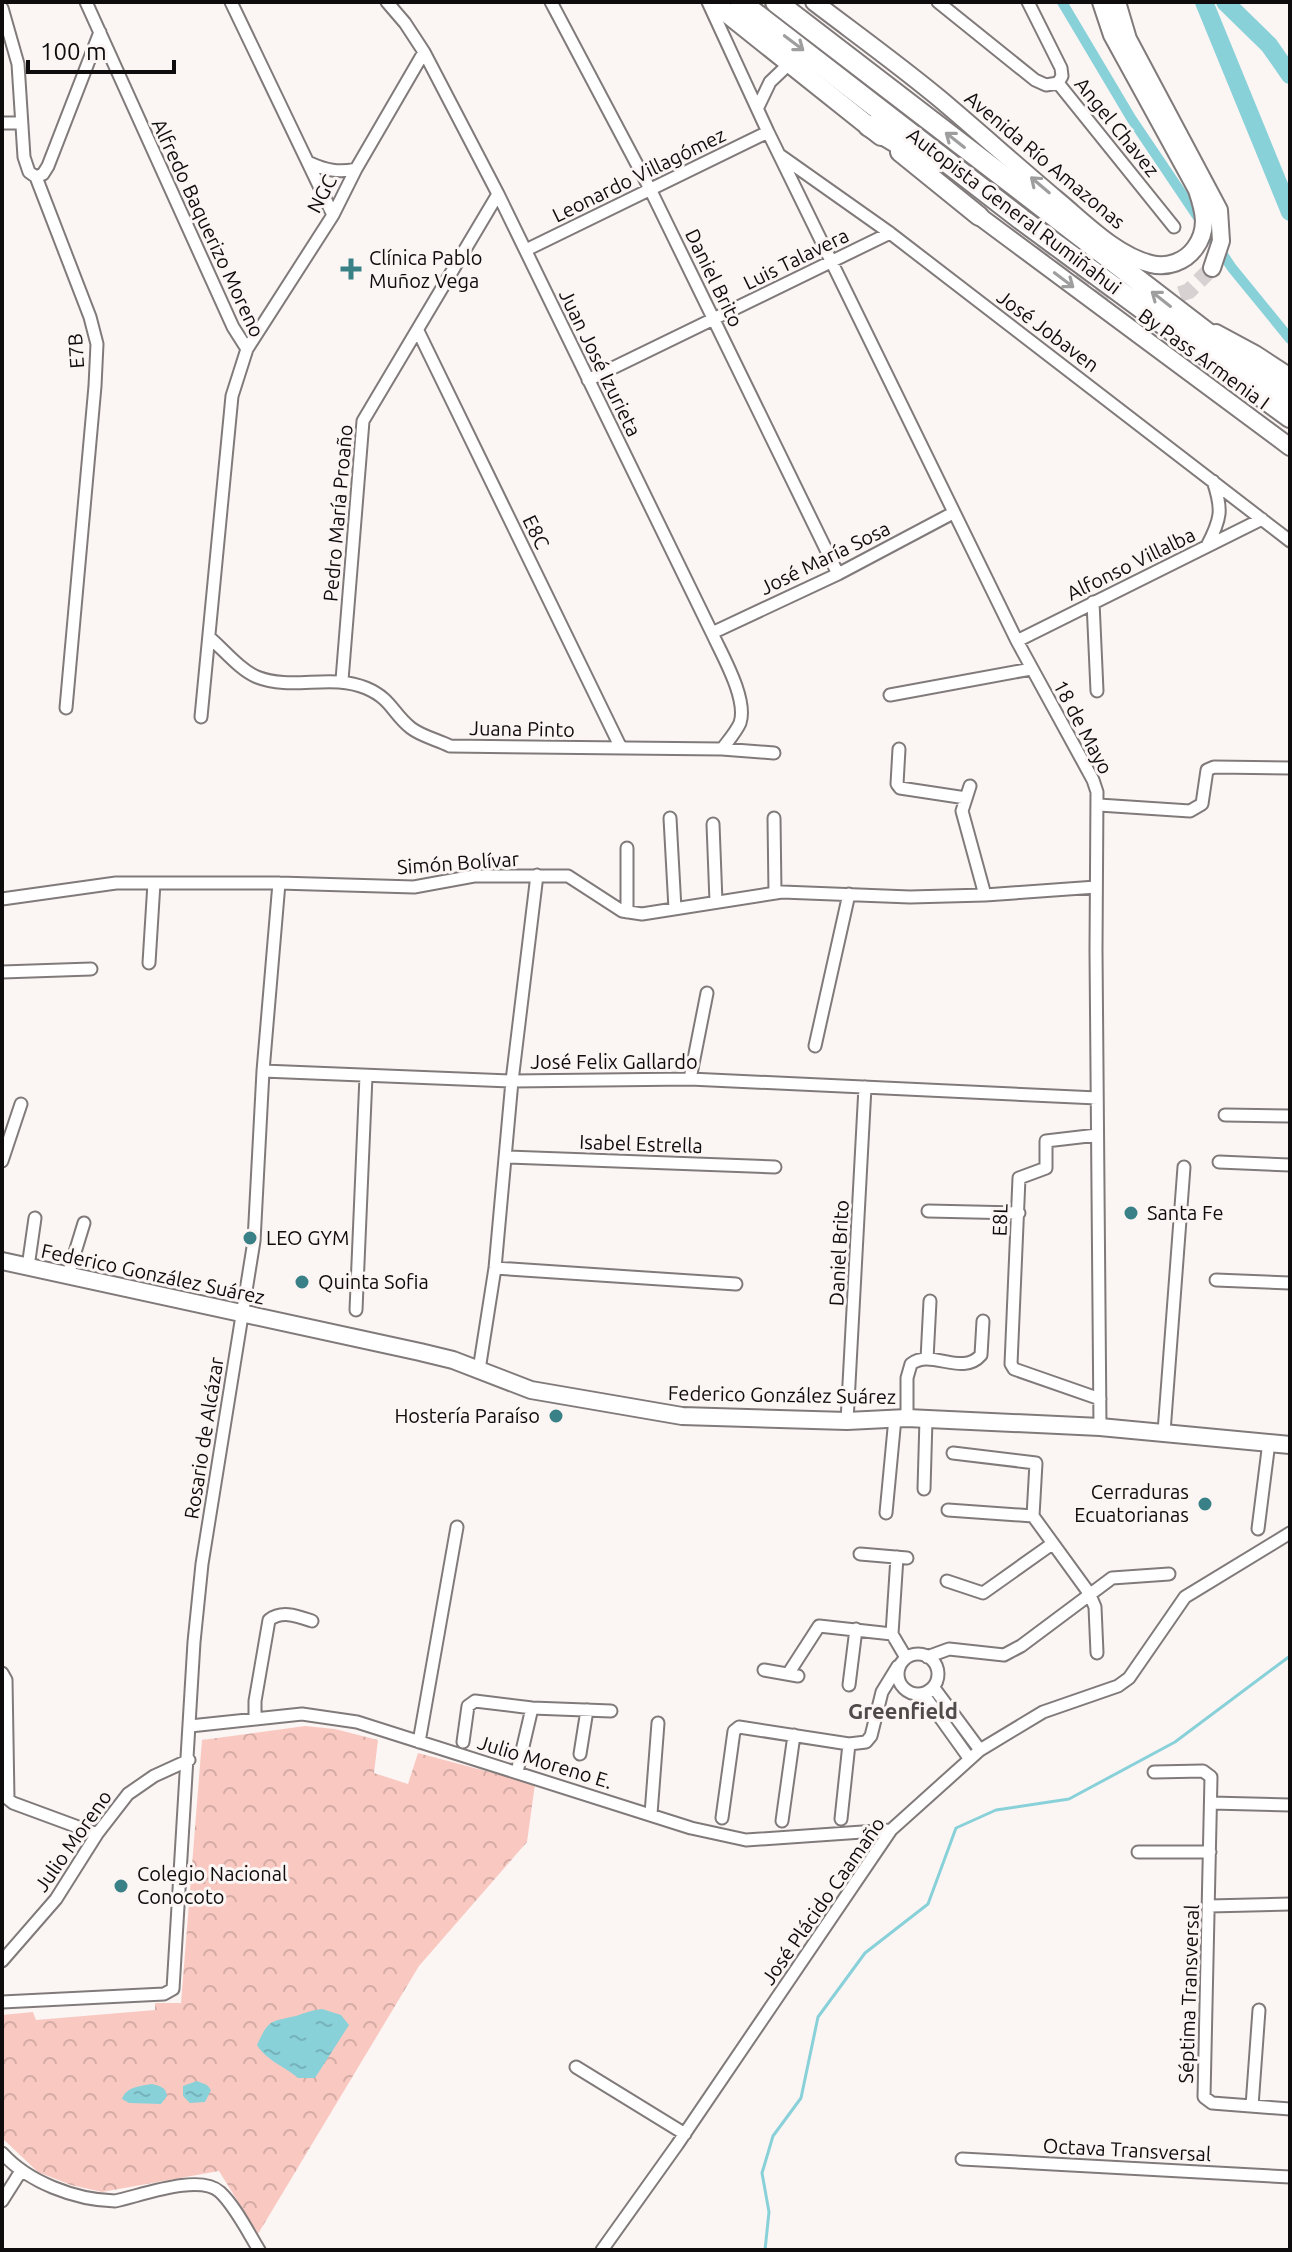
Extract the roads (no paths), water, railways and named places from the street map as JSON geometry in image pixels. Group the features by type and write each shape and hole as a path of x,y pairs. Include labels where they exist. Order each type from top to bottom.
{"highway":[{"name":"Autopista General Rumiñahui","path":"740,2 1021,219 1290,417"},
{"name":"Autopista General Rumiñahui","path":"776,2 1290,397"},
{"path":"869,126 1021,219"}],"main road":[{"path":"710,2 791,62 984,219"},
{"name":"Avenida Río Amazonas","path":"814,2 928,89 1100,236 1135,258 1155,265 1174,263 1190,254 1202,230 1204,208 1112,35 1101,2"},
{"path":"1117,2 1128,39 1216,200 1221,221 1221,241 1212,268"},
{"name":"By Pass Armenia I","path":"984,219 1290,447"},
{"name":"By Pass Armenia I","path":"1189,321 1233,341 1290,377"},
{"name":"Federico González Suárez","path":"2,1261 420,1352 531,1390 682,1416 847,1421 901,1418 1100,1427 1290,1445"}],"street":[{"name":"Alfredo Baquerizo Moreno","path":"86,2 233,327 247,349 232,396 201,717"},
{"path":"231,2 333,215"},
{"name":"Juan José Izurieta","path":"387,2 424,52 498,194 712,633 742,711 740,724 722,749"},
{"name":"Daniel Brito","path":"551,2 650,189 838,574"},
{"name":"18 de Mayo","path":"710,2 768,132 953,513 1031,669 1093,780 1099,805 1096,887 1100,1427"},
{"path":"938,2 1035,80 1046,85 1058,83"},
{"name":"Angel Chavez","path":"1028,2 1061,68 1062,76 1058,83 1174,227"},
{"name":"E7B","path":"2,8 18,64 24,157 29,172 36,177 85,299 97,344 66,708"},
{"path":"36,177 43,174 48,166 100,32"},
{"name":"NGC","path":"247,349 333,215 424,52"},
{"path":"758,107 770,82 791,62"},
{"path":"2,123 21,123"},
{"name":"Leonardo Villagómez","path":"526,250 768,132"},
{"name":"José Jobaven","path":"780,155 890,233 1290,541"},
{"path":"310,163 326,170 343,172 356,169"},
{"name":"Pedro María Proaño","path":"342,680 363,421 498,194"},
{"name":"Luis Talavera","path":"588,380 890,233"},
{"name":"E8C","path":"418,331 621,748"},
{"path":"1207,546 1220,516 1220,501 1213,480"},
{"name":"José María Sosa","path":"712,633 838,574 953,513"},
{"name":"Alfonso Villalba","path":"1017,641 1262,519"},
{"path":"1093,602 1097,691"},
{"name":"Juana Pinto","path":"210,638 255,676 274,681 342,680 364,687 386,698 411,728 450,746 722,749 774,753"},
{"path":"890,695 1031,669"},
{"path":"899,749 897,784 900,788 966,798"},
{"path":"1099,805 1190,811 1202,804 1207,770 1214,767 1290,768"},
{"path":"970,786 962,811 985,895"},
{"path":"670,818 675,909"},
{"path":"774,818 775,893"},
{"path":"713,824 716,902"},
{"path":"627,848 627,912 642,914 775,893 910,897 1096,887"},
{"path":"479,1370 495,1268 512,1081 537,875"},
{"name":"Simón Bolívar","path":"2,899 116,883 414,887 474,876 537,875 568,876 627,912"},
{"path":"149,963 154,883"},
{"name":"Rosario de Alcázar","path":"2,2002 164,1994 173,1989 194,1642 202,1564 254,1241 263,1071 279,883"},
{"path":"815,1046 849,894"},
{"path":"2,972 91,969"},
{"path":"690,1079 707,993"},
{"name":"José Felix Gallardo","path":"263,1071 512,1081 690,1079 1097,1098"},
{"path":"356,1310 366,1076"},
{"name":"Daniel Brito","path":"847,1421 865,1087"},
{"path":"2,1161 21,1104"},
{"path":"1225,1115 1290,1116"},
{"name":"E8L","path":"1097,1135 1046,1141 1046,1168 1019,1178 1011,1364 1014,1369 1100,1399"},
{"name":"Isabel Estrella","path":"505,1157 775,1167"},
{"path":"1219,1162 1290,1165"},
{"path":"1164,1432 1184,1167"},
{"path":"928,1211 1019,1213"},
{"path":"28,1267 35,1218"},
{"path":"68,1275 84,1223"},
{"path":"495,1268 736,1284"},
{"path":"1216,1280 1290,1283"},
{"path":"927,1359 930,1301"},
{"path":"886,1513 909,1368 917,1359 973,1363 981,1355 983,1321"},
{"path":"924,1489 926,1419"},
{"path":"1258,1529 1269,1442"},
{"path":"953,1453 1036,1463 1033,1516 1089,1593 1095,1607 1097,1653"},
{"path":"948,1510 1033,1516"},
{"path":"419,1742 457,1527"},
{"name":"José Plácido Caamaño","path":"602,2250 685,2134 891,1830 980,1750 1043,1712 1118,1686 1129,1678 1185,1597 1290,1533"},
{"path":"947,1581 983,1593 1052,1544"},
{"path":"860,1554 902,1557 892,1634 902,1661 900,1682 908,1692 929,1692 980,1750"},
{"path":"927,1657 949,1649 995,1655 1012,1652 1112,1578 1169,1574"},
{"path":"255,1719 255,1701 269,1620 284,1614 312,1621"},
{"path":"764,1670 793,1675 819,1626 892,1634"},
{"path":"834,1682 852,1685 856,1629"},
{"path":"722,1818 734,1731 739,1727 849,1744 866,1742 871,1736 885,1684 902,1661 916,1653 927,1657 937,1672 929,1692"},
{"path":"2,1673 6,1680 8,1799 97,1834"},
{"path":"885,1684 900,1682"},
{"path":"929,1692 969,1758"},
{"path":"463,1742 470,1703 475,1701 532,1708 611,1711"},
{"path":"517,1772 532,1708"},
{"path":"580,1754 587,1710"},
{"name":"Julio Moreno E.","path":"190,1726 302,1714 357,1722 691,1828 746,1840 891,1830"},
{"path":"651,1814 658,1723"},
{"path":"782,1821 794,1735"},
{"path":"841,1819 849,1744"},
{"name":"Julio Moreno","path":"2,1961 56,1899 97,1834 128,1794 154,1776 189,1760"},
{"path":"1154,1772 1209,1773 1211,1803 1290,1805"},
{"name":"Séptima Transversal","path":"1211,1803 1204,2097 1212,2103 1290,2109"},
{"path":"1138,1852 1210,1852"},
{"path":"1209,1906 1290,1904"},
{"path":"1252,2106 1259,2010"},
{"path":"576,2067 685,2134"},
{"path":"2,2153 21,2171 65,2191 103,2201 188,2184 209,2185 220,2192 259,2250"},
{"name":"Octava Transversal","path":"962,2159 1290,2177"},
{"path":"2,2201 21,2171"}],"water":[{"path":"322,2009 341,2015 349,2025 315,2078 298,2078 257,2045 271,2023"},
{"path":"197,2081 211,2090 205,2102 190,2103 183,2096 183,2086"},
{"path":"152,2084 165,2091 167,2096 161,2104 129,2103 122,2099 138,2086"}],"waterway":[{"path":"1062,2 1131,118 1232,268 1290,339"},
{"path":"1204,2 1290,212"},
{"path":"1225,2 1269,45 1290,75"},
{"path":"765,2250 769,2212 762,2173 773,2136 801,2098 818,2017 865,1953 928,1904 956,1828 996,1810 1069,1799 1175,1742 1290,1656"}],"tunnel":[{"path":"1035,250 1115,297"},
{"path":"1157,302 1189,291 1212,268"}],"place":[{"name":"Clínica Pablo Muñoz Vega","path":"351,269"},
{"name":"Santa Fe","path":"1131,1213"},
{"name":"LEO GYM","path":"250,1238"},
{"name":"Quinta Sofia","path":"302,1282"},
{"name":"Hostería Paraíso","path":"556,1416"},
{"name":"Cerraduras Ecuatorianas","path":"1205,1504"},
{"name":"Colegio Nacional Conocoto","path":"121,1886"}],"district":[{"name":"Greenfield","path":"903,1711"}]}
